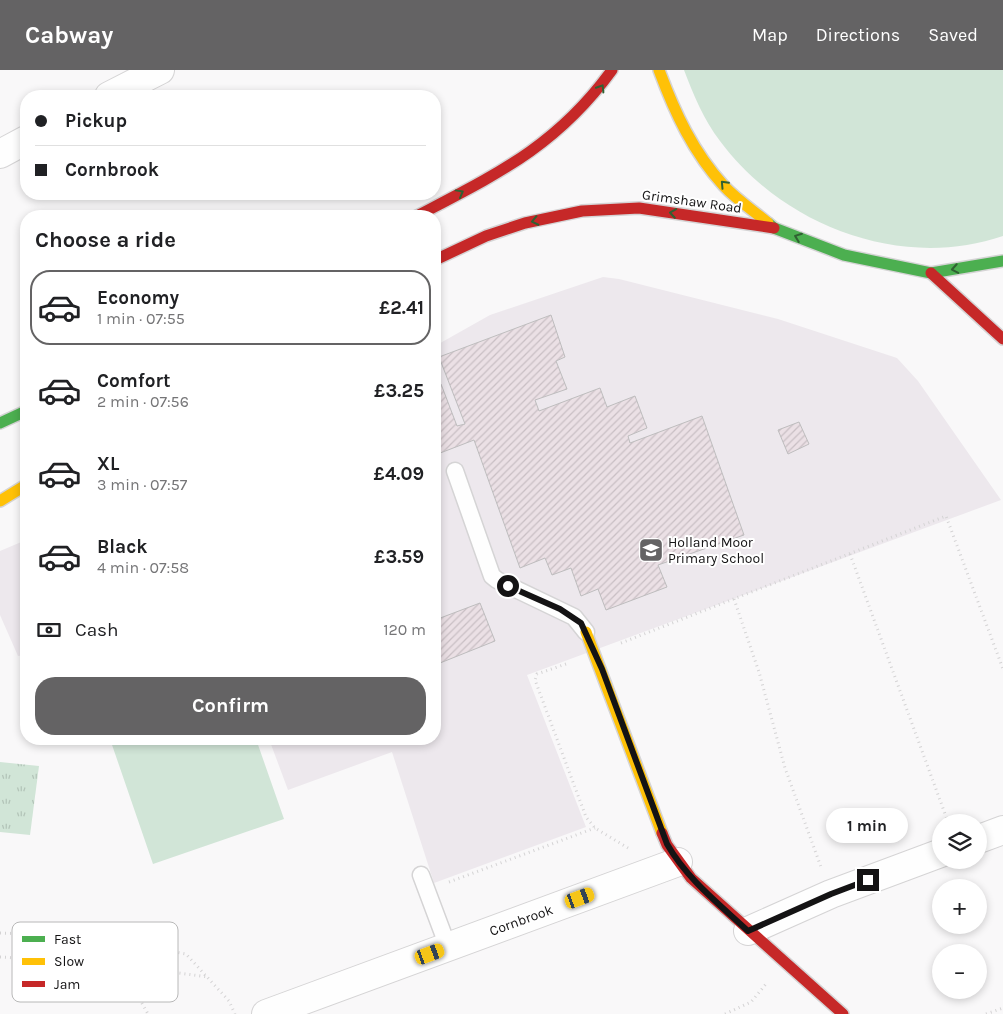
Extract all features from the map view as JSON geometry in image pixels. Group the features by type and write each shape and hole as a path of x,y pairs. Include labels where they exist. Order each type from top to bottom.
{"main road":[{"path":"428,210 522,159 563,130 595,97 612,70"},
{"path":"659,70 673,109 694,149 725,186 774,228 844,255 932,273 1003,261"},
{"name":"Grimshaw Road","path":"441,257 525,223 582,211 639,208 774,228"},
{"path":"932,273 1003,339"},
{"path":"0,423 20,414"},
{"path":"0,501 20,489"},
{"path":"586,632 667,844 678,862 748,931 843,1014"}],"street":[{"path":"121,90 160,70"},
{"path":"0,154 20,143"},
{"path":"987,836 1003,830"},
{"path":"748,931 831,894 932,856"},
{"name":"Cornbrook","path":"266,1014 678,862"}],"lane":[{"path":"455,471 492,576 496,580 574,616 586,632"},
{"path":"424,883 448,947"}],"path":[{"path":"634,853 595,828 586,817 535,680 537,674 946,516 1003,669"},
{"path":"850,554 945,814"},
{"path":"734,599 759,672 785,768 831,894"},
{"path":"424,883 595,828"},
{"path":"178,953 186,954 208,977 229,1001 236,1014"},
{"path":"725,1014 751,1002 785,963"},
{"path":"178,973 208,977"},
{"path":"141,1002 148,1014"},
{"path":"986,1014 1003,1008"}],"shaded area":[{"name":"Holland Moor Primary School","path":"603,277 619,279 778,319 897,358 918,381 1001,500 527,675 586,827 434,883 392,752 288,790 271,745 441,745 441,343 490,315"},
{"path":"20,543 20,656 18,656 0,615 0,551"}],"green space":[{"path":"684,70 1003,70 1003,236 964,245 925,248 885,244 847,234 810,218 776,197 746,171 720,141 699,107"},
{"path":"112,745 258,745 284,819 153,864"},
{"path":"0,762 39,766 30,835 0,832"}],"building":[{"path":"551,315 565,357 556,361 567,389 535,400 539,411 600,388 607,407 635,396 647,428 628,436 630,443 702,416 744,535 658,565 667,587 606,610 598,589 581,596 571,568 552,575 545,558 520,568 474,440 441,453 441,384 457,426 465,424 441,362 441,356"},
{"path":"799,422 809,444 788,454 778,430"},
{"path":"480,603 495,641 441,663 441,618"}],"traffic: fast":[{"path":"768,223 774,228 844,255 931,273 1003,261"},
{"path":"0,423 20,414"}],"traffic: slow":[{"path":"659,70 678,117 703,160 729,191 768,223"},
{"path":"0,501 20,489"},
{"path":"586,632 662,833"}],"traffic: jam":[{"path":"428,210 499,171 547,139 570,119 612,70"},
{"path":"441,257 486,236 525,223 582,211 639,208 774,228"},
{"path":"931,273 1003,339"},
{"path":"662,833 667,845 691,878 843,1014"}],"place":[{"name":"Holland Moor Primary School","path":"651,550"}],"route":[{"path":"508,586 574,616 581,623 602,669 667,844 691,878 748,931 831,894 868,880"}]}
